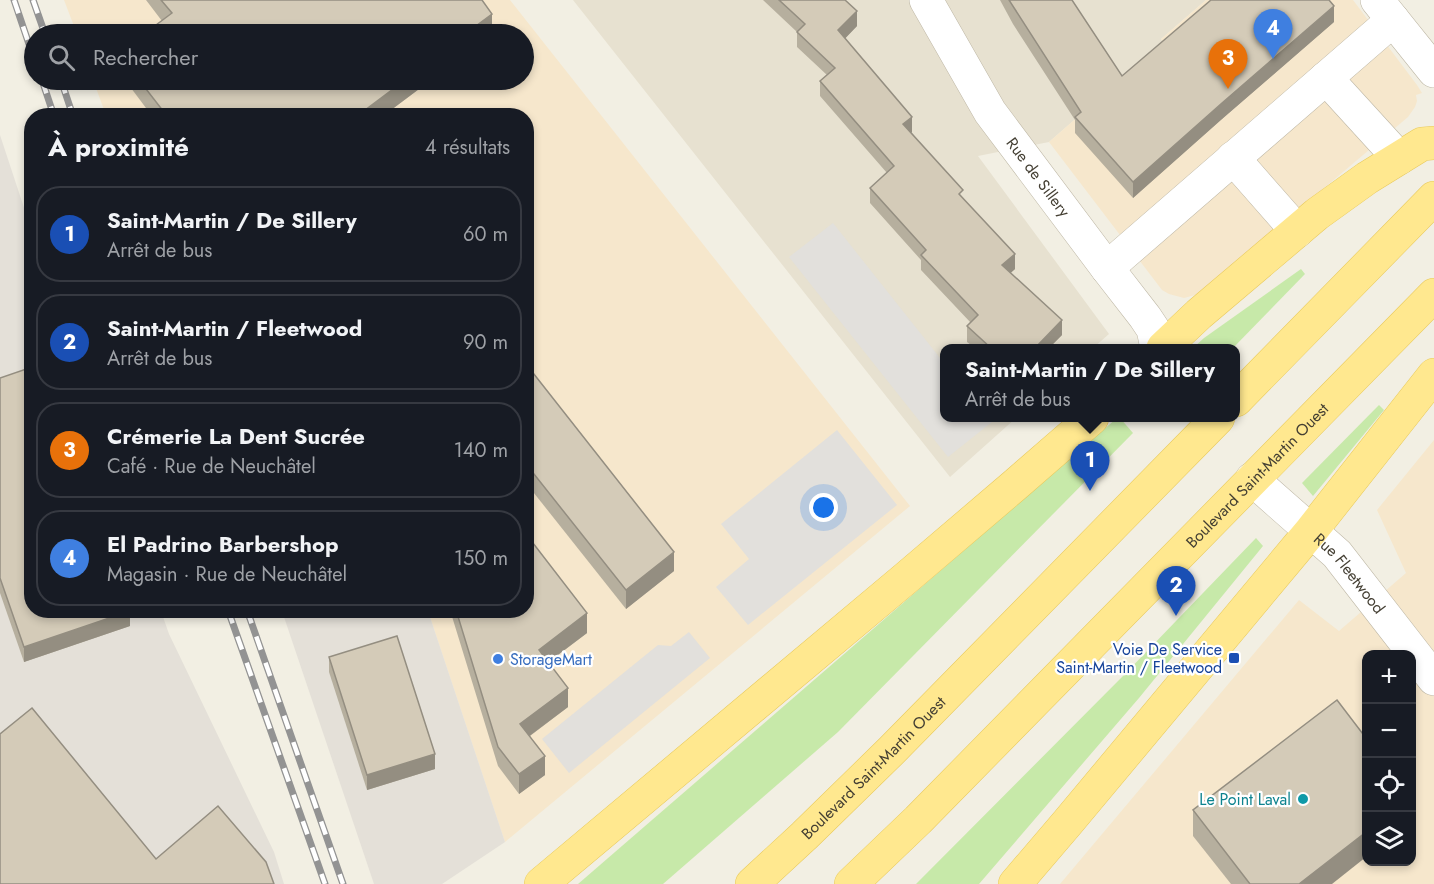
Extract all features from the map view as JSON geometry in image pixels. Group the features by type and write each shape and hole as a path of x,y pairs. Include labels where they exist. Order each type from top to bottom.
{"main road":[{"path":"1166,344 1297,231 1352,188 1422,144 1434,143"},
{"path":"1240,396 1434,198"},
{"name":"Boulevard Saint-Martin Ouest","path":"851,884 926,813 1434,295"},
{"path":"1023,881 1062,830 1311,531 1434,375"},
{"path":"541,884 924,563 1086,422"},
{"name":"Boulevard Saint-Martin Ouest","path":"752,884 892,750 1205,422"}],"street":[{"name":"Rue de Sillery","path":"926,0 990,111 1153,329 1156,344"},
{"path":"1107,268 1326,78 1385,10 1434,71"},
{"path":"1326,78 1399,159"},
{"path":"1233,159 1297,231"},
{"name":"Rue Fleetwood","path":"1252,479 1337,554 1434,679"}],"shaded area":[{"path":"64,0 510,0 529,24 73,24"},
{"path":"573,0 1206,0 1161,39 1164,42 1049,142 978,156 1109,334 1098,344 940,344 940,422 1012,422 950,477"},
{"path":"1206,0 1353,0 1422,93 1416,95 1415,107 1408,117 1199,294 1184,298 1162,290 1049,142 1163,42 1161,39"},
{"path":"534,30 910,506 505,842 430,618 534,618 534,108 103,108 97,90 534,90"},
{"path":"0,135 24,208 24,618 163,618 169,634 274,852 284,884 0,884"},
{"path":"833,223 940,358 940,422 992,422 948,457 789,257"},
{"path":"837,430 897,505 748,625 716,587 749,559 721,524"},
{"path":"1434,440 1434,884 1060,884 1299,600 1339,631 1406,573 1377,510"},
{"path":"284,618 430,618 505,842 442,884 374,884"},
{"path":"689,632 710,658 569,773 542,739 658,645 671,646"}],"green space":[{"path":"1301,269 1305,274 1237,344 1197,344"},
{"path":"1379,405 1384,410 1313,496 1302,483"},
{"path":"1112,422 1123,422 1133,433 838,732 663,884 578,884"},
{"path":"1256,538 1263,546 1139,698 979,884 916,884 1123,676"}],"building":[{"path":"161,0 482,0 492,14 478,24 157,24 172,13"},
{"path":"779,0 845,0 857,11 838,30 912,117 903,124 963,190 959,194 1015,254 1002,265 1062,320 1039,344 987,344 967,326 978,315 921,255 926,250 870,188 894,166 820,81 835,68 797,32 805,24"},
{"path":"1009,0 1072,0 1122,76 1211,0 1329,0 1334,6 1133,182 1075,117 1081,112"},
{"path":"147,90 392,90 368,108 161,108"},
{"path":"24,370 24,618 109,618 24,647 0,578 0,378"},
{"path":"534,374 674,552 626,590 534,474"},
{"name":"StorageMart","path":"534,544 587,613 539,650 568,688 520,724 545,756 519,774 498,747 458,618 534,618"},
{"path":"397,636 435,754 367,775 329,657"},
{"name":"Le Point Laval","path":"1337,700 1362,733 1362,835 1299,884 1250,884 1193,810"},
{"path":"32,708 156,859 218,806 266,862 274,884 0,884 0,734"}],"railway":[{"path":"14,0 24,30"},
{"path":"33,0 41,24"},
{"path":"45,90 51,108"},
{"path":"64,90 70,108"},
{"path":"231,618 325,884"},
{"path":"250,618 343,884"}],"place":[{"name":"El Padrino Barbershop","path":"1273,59"},
{"name":"Crémerie La Dent Sucrée","path":"1228,89"},
{"name":"Saint-Martin / De Sillery","path":"1090,491"},
{"name":"Saint-Martin / Fleetwood","path":"1176,616"},
{"name":"Voie De Service Saint-Martin / Fleetwood","path":"1234,658"},
{"name":"StorageMart","path":"498,659"},
{"name":"Le Point Laval","path":"1303,799"}]}
